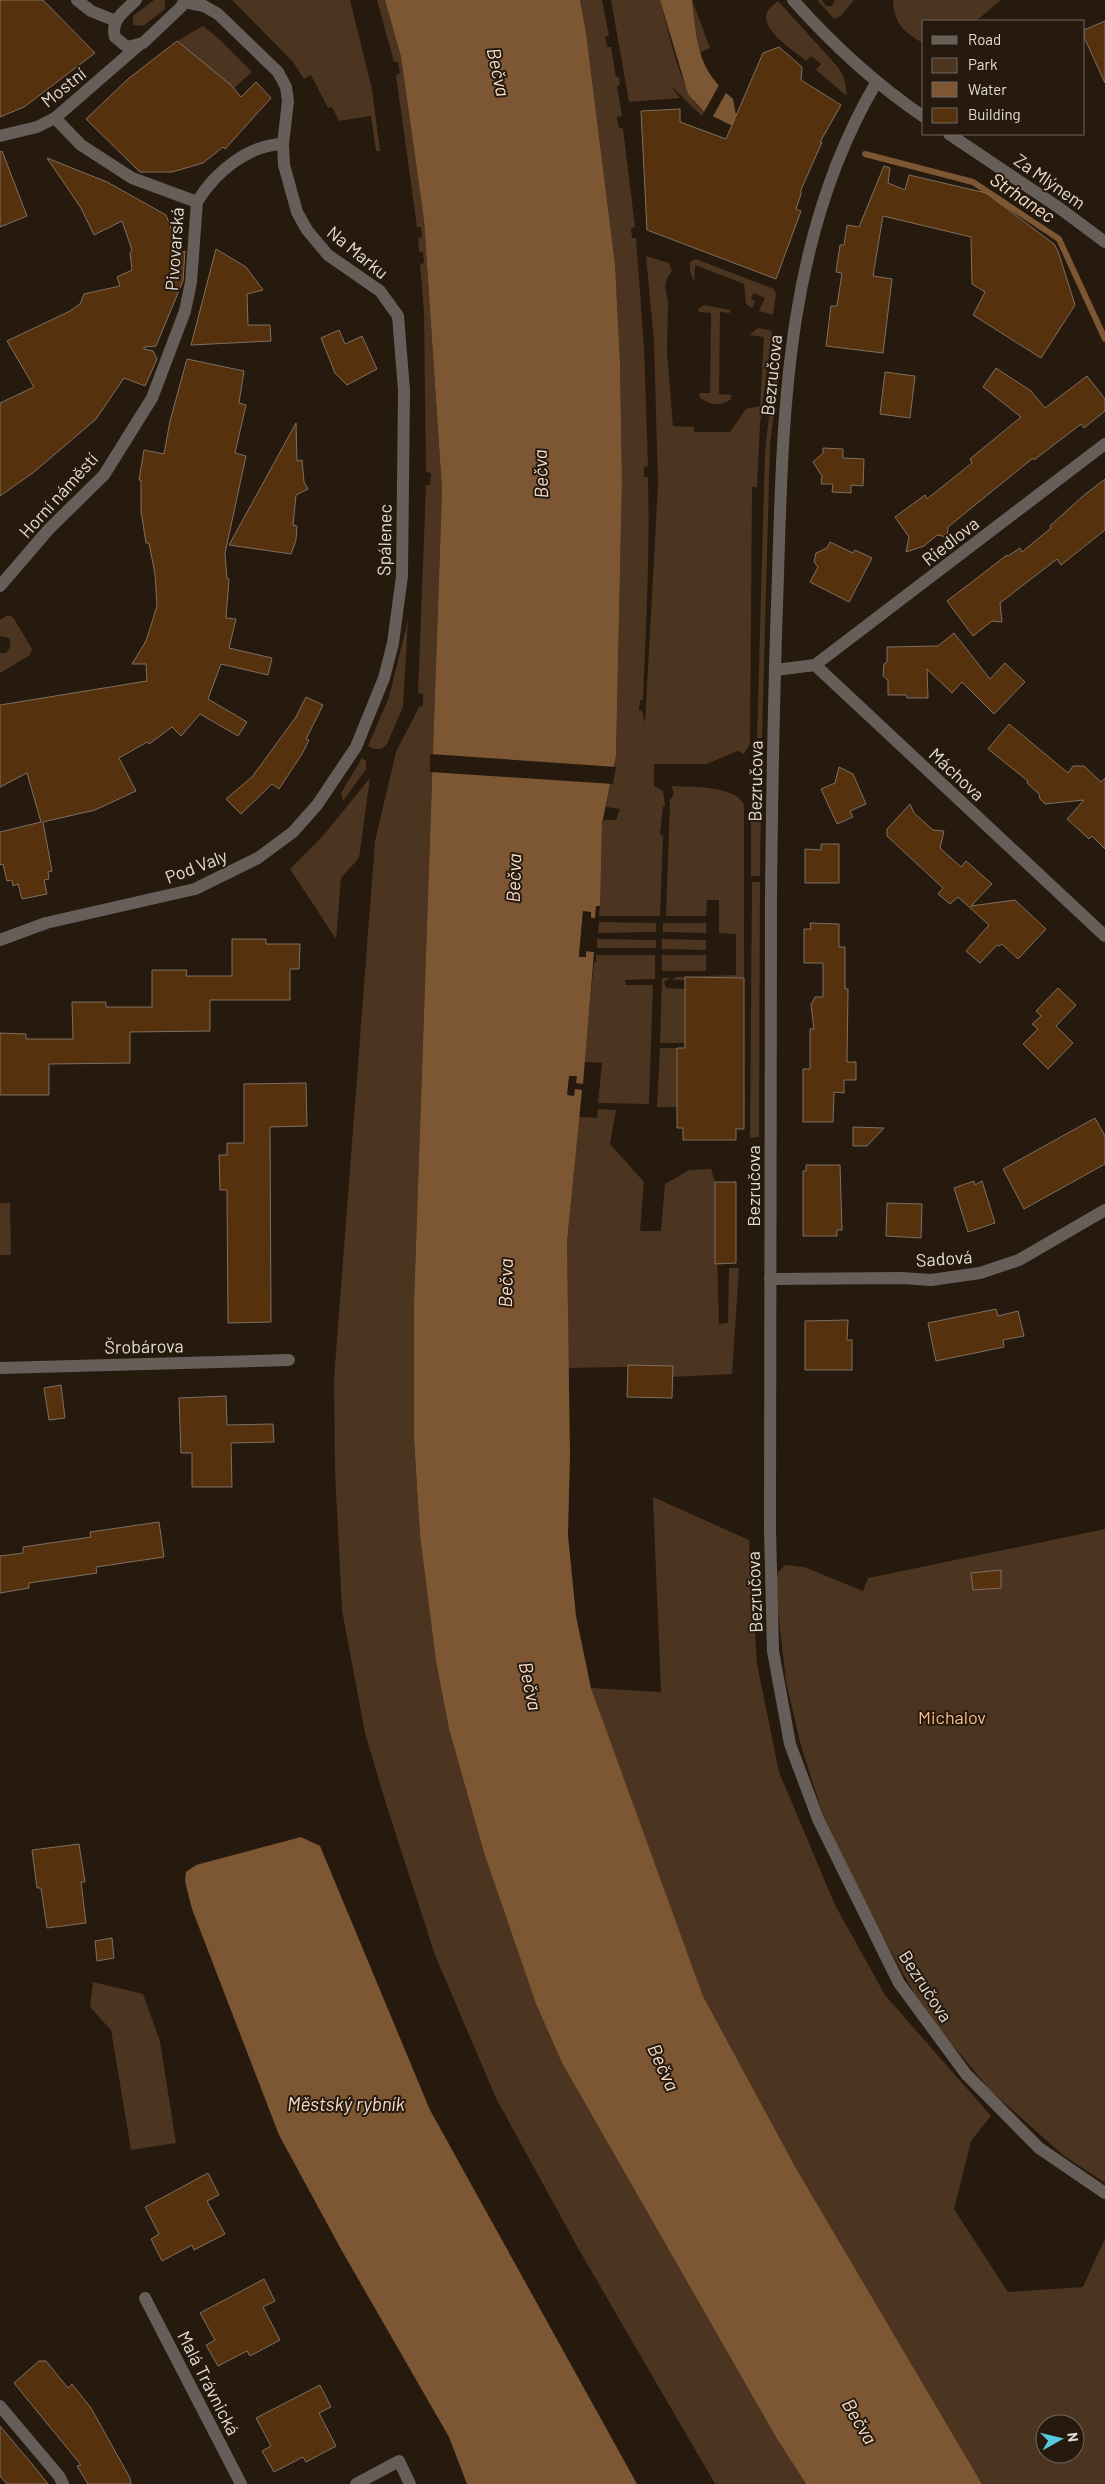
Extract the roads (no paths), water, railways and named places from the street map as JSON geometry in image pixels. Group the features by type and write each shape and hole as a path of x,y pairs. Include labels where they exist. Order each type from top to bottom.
{"street":[{"path":"77,0 91,11 116,21"},
{"path":"136,0 116,21 113,32 118,42 127,47 138,46"},
{"path":"793,0 836,47 876,83 922,115"},
{"name":"Mostní","path":"0,136 36,127 55,118 138,46 185,1"},
{"name":"Na Marku","path":"185,1 204,6 218,14 278,72 286,87 288,101 283,144 289,187 297,212 304,225 328,255 383,295 398,316 400,328"},
{"name":"Bezručova","path":"876,83 844,144 824,200 803,277 793,327 782,434 772,769 770,1532 773,1651 790,1744 818,1818 899,1983 972,2081 1039,2148 1105,2193"},
{"name":"Pivovarská","path":"55,118 81,144 132,178 197,202 191,282 185,310 152,398"},
{"name":"Za Mlýnem","path":"950,135 1058,207 1105,242"},
{"path":"197,202 211,183 247,153 262,147 283,144"},
{"name":"Spálenec","path":"356,747 384,678 398,615 402,576 404,390 400,328"},
{"name":"Horní náměstí","path":"0,586 49,529 104,475 152,398"},
{"name":"Riedlova","path":"815,665 1105,444"},
{"path":"775,670 815,665"},
{"name":"Máchova","path":"815,665 1105,936"},
{"name":"Pod Valy","path":"0,940 46,922 195,888 230,874 258,858 293,832 317,805 356,747"},
{"name":"Sadová","path":"770,1279 902,1278 931,1280 980,1273 1019,1260 1105,1210"},
{"name":"Šrobárova","path":"0,1368 288,1360"},
{"name":"Malá Trávnická","path":"145,2298 241,2484"},
{"path":"0,2406 59,2476 63,2484"},
{"path":"356,2484 399,2461 410,2484"}],"water":[{"name":"Bečva","path":"385,0 580,0 586,32 615,264 620,361 622,481 616,756 602,824 600,906 596,906 596,918 590,918 591,912 583,912 579,956 586,957 586,951 594,952 583,1084 576,1083 577,1076 569,1076 567,1095 574,1096 575,1089 582,1090 567,1242 570,1455 568,1535 576,1616 591,1688 703,1996 797,2170 982,2484 806,2484 777,2439 562,2063 536,2004 484,1853 449,1729 436,1661 420,1536 414,1439 414,1302 442,490 424,220 401,57"},
{"path":"660,0 692,0 698,43 705,66 721,88 733,99 736,115 757,126 762,140 704,112 688,94"},
{"name":"Městský rybník","path":"301,1837 320,1846 430,2110 637,2484 467,2484 449,2437 342,2251 279,2135 192,1909 185,1881 186,1872 196,1865"}],"waterway":[{"name":"Strhanec","path":"865,154 973,182 1059,239 1105,339"}],"park label":[{"name":"Michalov","path":"952,1717"}]}
